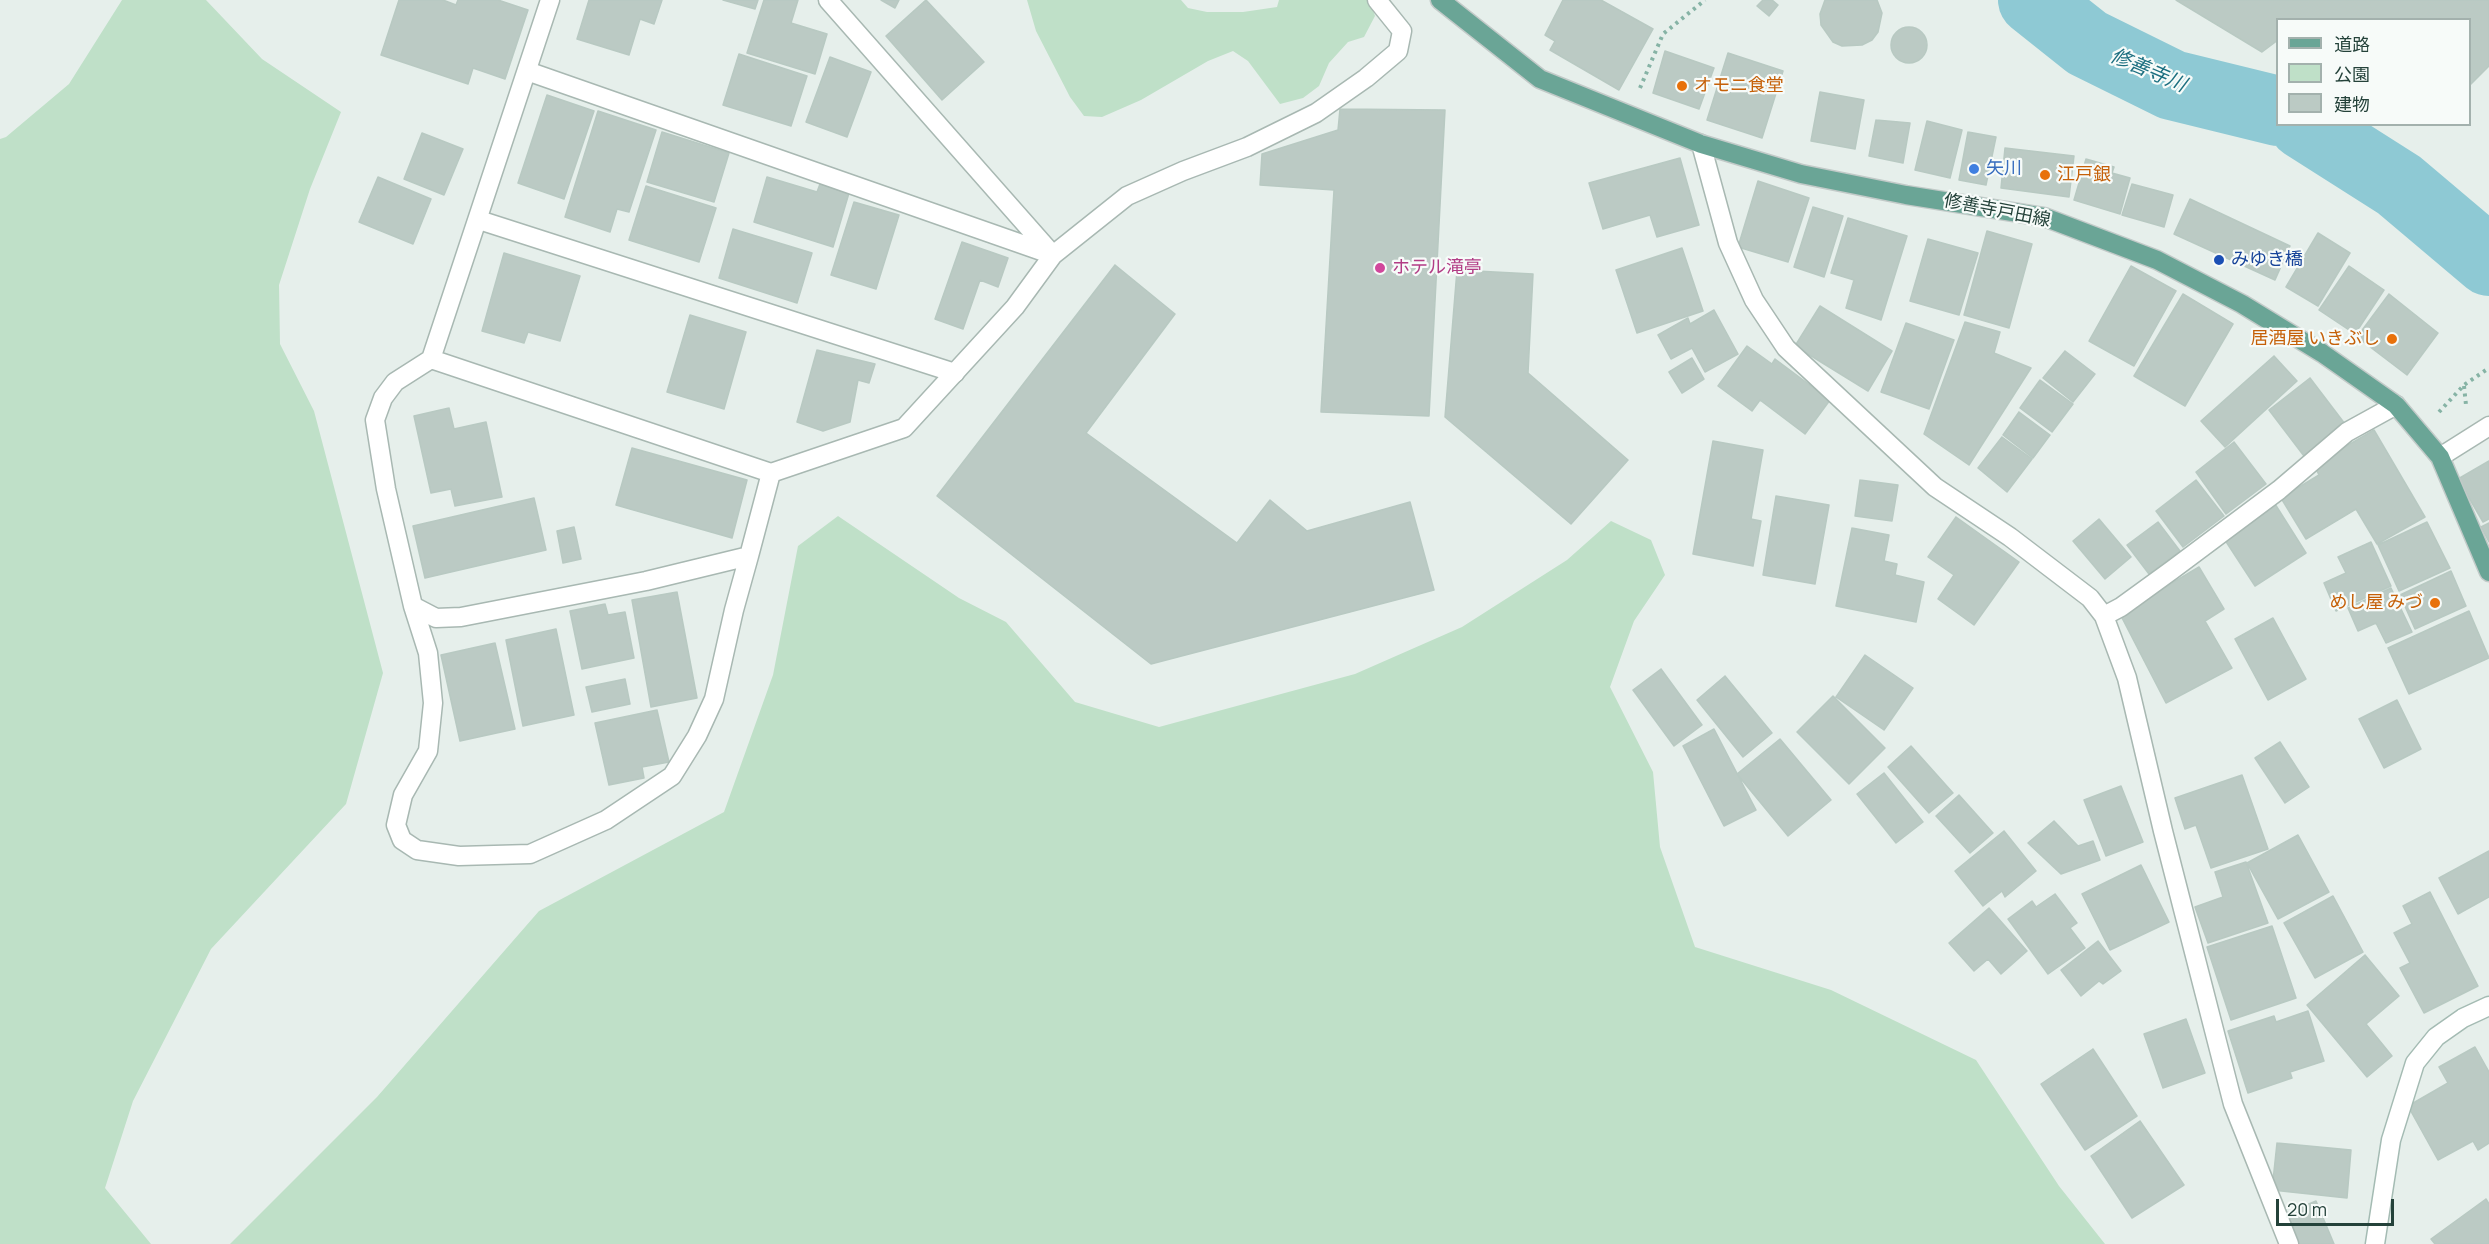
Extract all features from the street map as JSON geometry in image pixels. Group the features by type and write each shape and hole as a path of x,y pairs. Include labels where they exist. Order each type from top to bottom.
{"main road":[{"name":"修善寺戸田線","path":"1440,0 1540,79 1701,144 1801,174 1906,195 2044,217 2157,260 2242,304 2322,353 2397,405 2440,457 2489,572"}],"street":[{"path":"550,0 479,220 431,359 395,382 383,398 375,420 386,489 413,606 429,653 433,703 428,751 403,795 396,825 402,840 417,850 459,856 530,854 606,820 672,776 697,736 714,699 734,610 771,473"},
{"path":"828,0 1053,255"},
{"path":"431,359 771,473 904,428 1015,307 1053,255 1127,196 1183,171 1247,147 1316,114 1366,78 1398,51 1402,31 1377,0"},
{"path":"527,70 1053,255"},
{"path":"1701,144 1728,243 1754,300 1786,348 1935,487 2010,537 2081,591 2104,616 2127,678 2163,831 2233,1104 2289,1244"},
{"path":"479,220 955,373"},
{"path":"2104,616 2121,607 2279,490 2347,432 2397,405"},
{"path":"2440,457 2489,426"},
{"path":"413,606 436,618 461,617 646,581 749,556"},
{"path":"2376,1244 2391,1140 2415,1063 2436,1037 2463,1018 2489,1006"}],"path":[{"path":"1628,115 1663,34 1705,0"},
{"path":"2420,433 2464,384 2489,368"}],"green space":[{"path":"122,0 206,0 262,59 341,112 310,189 279,285 280,344 314,411 383,673 346,804 211,949 133,1101 105,1188 151,1244 0,1244 0,139 6,137 69,84"},
{"path":"1027,0 1181,0 1188,8 1207,12 1243,12 1277,7 1279,0 1370,0 1375,16 1364,37 1348,42 1329,63 1319,86 1303,98 1280,104 1248,61 1233,51 1208,61 1141,100 1102,117 1084,116 1070,97 1036,31"},
{"path":"838,516 959,598 1006,622 1075,702 1159,727 1355,674 1462,627 1567,560 1611,521 1651,540 1665,575 1634,621 1610,687 1653,772 1660,847 1695,947 1831,990 1976,1060 2059,1186 2105,1244 230,1244 377,1097 539,911 724,812 773,675 798,546"}],"building":[{"path":"399,0 443,0 456,5 458,0 498,0 528,10 505,79 473,68 468,84 381,55"},
{"path":"589,0 662,0 654,24 640,19 629,55 577,39"},
{"path":"723,0 758,0 755,9"},
{"path":"764,0 798,0 791,23 827,34 815,74 747,53"},
{"path":"881,0 899,0 895,8"},
{"path":"926,0 984,62 942,100 886,36"},
{"path":"1563,0 1601,0 1653,29 1619,90 1550,50 1555,41 1545,35"},
{"path":"1763,0 1772,0 1778,5 1769,16 1757,6"},
{"path":"1825,0 1877,0 1882,13 1878,32 1872,40 1862,45 1842,46 1833,42 1821,25 1820,14"},
{"path":"2176,0 2489,0 2489,66 2471,84 2471,18 2276,18 2276,42 2262,52"},
{"path":"1909,27 1922,32 1927,45 1922,58 1909,63 1896,58 1891,45 1896,32"},
{"path":"1665,51 1714,68 1699,109 1653,93"},
{"path":"1728,53 1783,71 1762,138 1707,120"},
{"path":"739,54 807,76 791,126 723,105"},
{"path":"830,57 871,72 847,137 806,122"},
{"path":"1820,92 1864,100 1855,149 1811,141"},
{"path":"547,95 594,111 564,199 518,183"},
{"path":"1340,109 1445,110 1429,416 1321,412 1334,190 1260,185 1262,154 1338,130"},
{"path":"598,111 656,130 629,212 617,209 610,232 565,217"},
{"path":"1876,120 1910,123 1903,163 1869,156"},
{"path":"1927,121 1962,130 1950,178 1915,170"},
{"path":"662,132 729,153 714,202 647,182"},
{"path":"1968,132 1996,137 1986,185 1959,180"},
{"path":"422,133 463,149 444,195 404,179"},
{"path":"2005,148 2074,156 2069,197 2001,188"},
{"path":"1680,158 1699,225 1657,237 1650,215 1603,229 1589,183"},
{"path":"2086,159 2114,167 2112,173 2130,178 2120,214 2074,200"},
{"path":"378,177 431,199 413,244 359,222"},
{"path":"767,177 817,192 820,184 849,193 833,247 754,222"},
{"path":"1758,181 1809,198 1788,262 1738,247"},
{"path":"2132,184 2173,195 2164,227 2122,215"},
{"path":"646,186 716,208 699,262 629,240"},
{"path":"2190,199 2290,246 2275,280 2174,234"},
{"path":"854,202 899,215 876,289 831,275"},
{"path":"1813,207 1843,216 1824,277 1794,267"},
{"path":"1848,218 1907,236 1881,320 1846,308 1854,280 1831,273"},
{"path":"733,229 812,253 797,303 719,278"},
{"path":"1987,231 2032,244 2009,328 1964,315"},
{"path":"2318,233 2350,253 2318,306 2286,287"},
{"path":"1928,239 1978,253 1959,315 1910,301"},
{"path":"962,242 1008,258 998,287 980,280 963,329 935,319"},
{"path":"1682,248 1703,311 1637,333 1616,270"},
{"path":"504,253 580,276 560,341 528,332 524,343 482,331"},
{"path":"1115,265 1175,314 1086,433 1237,543 1270,500 1307,531 1410,502 1434,590 1151,664 937,496"},
{"path":"2131,266 2176,291 2134,366 2089,341"},
{"path":"2349,266 2384,290 2355,334 2319,310"},
{"path":"1457,270 1533,274 1528,373 1628,460 1571,524 1445,417"},
{"path":"2183,294 2233,324 2185,406 2134,376"},
{"path":"2389,294 2438,333 2407,375 2357,337"},
{"path":"1820,306 1892,351 1868,391 1795,346"},
{"path":"1714,310 1738,354 1705,372 1692,348 1671,359 1658,335 1688,318 1690,324"},
{"path":"690,315 746,332 724,409 667,392"},
{"path":"1965,322 2000,332 1994,353 2031,368 1969,465 1924,434"},
{"path":"1906,323 1954,340 1929,409 1881,392"},
{"path":"1747,346 1772,364 1775,359 1830,400 1805,434 1760,400 1752,411 1718,386"},
{"path":"817,350 875,364 869,383 858,380 850,422 823,431 797,422"},
{"path":"2065,351 2095,374 2073,402 2043,378"},
{"path":"2274,356 2297,381 2225,447 2201,421"},
{"path":"1692,358 1704,379 1682,393 1669,372"},
{"path":"2310,378 2345,424 2304,456 2269,410"},
{"path":"2040,380 2073,404 2052,432 2020,408"},
{"path":"449,408 454,429 486,422 502,497 455,506 451,489 431,493 414,416"},
{"path":"2019,412 2050,435 2033,458 2003,435"},
{"path":"2374,430 2425,517 2377,544 2356,509 2306,539 2281,498 2319,475 2314,465"},
{"path":"2002,437 2032,459 2007,492 1978,468"},
{"path":"1713,441 1763,450 1751,519 1761,521 1753,566 1693,554"},
{"path":"2234,442 2266,484 2226,514 2196,472"},
{"path":"632,448 747,480 732,538 616,505"},
{"path":"2489,461 2489,519 2483,522 2458,479"},
{"path":"1860,480 1898,485 1892,521 1855,516"},
{"path":"2196,480 2224,516 2183,547 2156,511"},
{"path":"1776,496 1829,505 1815,584 1763,575"},
{"path":"534,498 546,550 425,578 413,526"},
{"path":"2275,504 2306,553 2255,586 2223,537"},
{"path":"1956,517 2019,562 1974,625 1938,599 1954,575 1928,557"},
{"path":"2099,519 2131,557 2105,579 2073,541"},
{"path":"2158,522 2180,551 2149,574 2127,545"},
{"path":"2427,522 2450,568 2399,591 2378,545"},
{"path":"2489,523 2489,542 2481,527"},
{"path":"574,527 581,559 563,563 557,531"},
{"path":"1852,528 1889,535 1884,561 1897,564 1895,575 1924,582 1916,622 1836,606"},
{"path":"2371,542 2391,586 2336,611 2324,583 2346,573 2338,557"},
{"path":"2199,567 2224,609 2205,621 2232,668 2166,703 2120,614"},
{"path":"2451,571 2466,606 2415,629 2400,595"},
{"path":"2391,588 2412,632 2386,643 2376,623 2358,631 2348,608"},
{"path":"677,592 697,698 651,707 632,600"},
{"path":"605,604 608,615 625,612 634,658 582,669 570,611"},
{"path":"2469,611 2489,658 2409,694 2388,648"},
{"path":"2273,618 2306,679 2268,700 2235,639"},
{"path":"556,629 574,715 523,726 506,640"},
{"path":"495,643 515,729 460,741 441,655"},
{"path":"1865,655 1913,688 1884,730 1836,697"},
{"path":"1661,669 1702,725 1674,746 1633,690"},
{"path":"1725,676 1772,733 1743,757 1697,700"},
{"path":"625,679 630,704 592,712 586,687"},
{"path":"1833,696 1885,748 1849,784 1797,732"},
{"path":"2397,700 2421,749 2384,768 2359,719"},
{"path":"657,710 669,762 642,767 644,778 609,785 595,723"},
{"path":"1714,729 1756,810 1724,826 1683,746"},
{"path":"1780,739 1831,800 1788,836 1737,774"},
{"path":"2280,742 2309,787 2285,803 2255,758"},
{"path":"1911,746 1953,793 1929,813 1888,767"},
{"path":"1884,773 1923,822 1896,843 1857,794"},
{"path":"2242,775 2268,849 2211,868 2196,825 2185,829 2175,798"},
{"path":"2121,786 2143,842 2106,856 2084,800"},
{"path":"1959,795 1993,833 1970,853 1936,816"},
{"path":"2054,821 2078,846 2093,841 2100,860 2061,874 2028,843"},
{"path":"2004,831 2036,871 2005,897 2002,891 1983,906 1955,871"},
{"path":"2298,835 2329,892 2278,919 2247,863"},
{"path":"2489,851 2489,897 2458,914 2439,878"},
{"path":"2246,862 2268,923 2208,943 2195,907 2223,897 2215,872"},
{"path":"2141,865 2169,922 2110,950 2082,894"},
{"path":"2430,892 2478,986 2424,1013 2400,968 2410,963 2394,933 2412,924 2403,906"},
{"path":"2055,894 2077,923 2070,928 2085,948 2048,974 2008,919 2032,901 2036,907"},
{"path":"2333,896 2363,952 2315,978 2284,923"},
{"path":"1989,908 2027,951 2001,974 1988,959 1974,971 1949,943"},
{"path":"2272,926 2296,998 2231,1020 2207,947"},
{"path":"2098,941 2121,971 2103,984 2099,981 2081,996 2061,970"},
{"path":"2365,955 2399,996 2366,1024 2392,1056 2367,1077 2307,1005"},
{"path":"2308,1011 2324,1061 2290,1072 2292,1078 2248,1093 2228,1031 2274,1016 2276,1022"},
{"path":"2186,1019 2205,1073 2163,1088 2144,1034"},
{"path":"2475,1047 2489,1072 2489,1143 2478,1150 2473,1141 2438,1160 2408,1106 2448,1083 2439,1067"},
{"path":"2093,1049 2137,1116 2085,1150 2041,1084"},
{"path":"2140,1121 2184,1185 2132,1218 2091,1156"},
{"path":"2277,1143 2351,1150 2347,1198 2272,1190"},
{"path":"2486,1199 2489,1204 2489,1244 2435,1244 2431,1239"},
{"path":"2316,1201 2334,1244 2297,1244 2285,1214"}],"waterway":[{"name":"修善寺川","path":"2033,0 2087,43 2172,85 2276,111"},
{"name":"修善寺川","path":"2306,126 2399,185 2489,261"}],"place":[{"name":"オモニ食堂","path":"1682,86"},
{"name":"矢川","path":"1974,169"},
{"name":"江戸銀","path":"2045,175"},
{"name":"みゆき橋","path":"2219,260"},
{"name":"ホテル滝亭","path":"1380,268"},
{"name":"居酒屋 いきぶし","path":"2392,339"},
{"name":"めし屋 みづ","path":"2435,603"}]}
